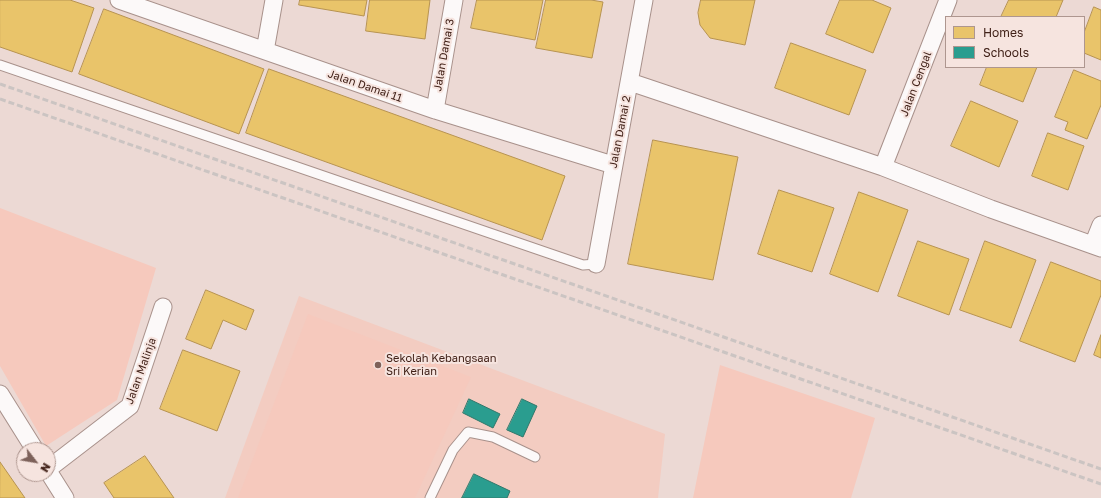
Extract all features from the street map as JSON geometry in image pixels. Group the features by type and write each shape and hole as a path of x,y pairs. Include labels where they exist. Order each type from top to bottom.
{"street":[{"name":"Jalan Damai 11","path":"119,0 435,110 613,165"},
{"path":"265,51 274,0"},
{"name":"Jalan Damai 3","path":"435,110 454,0"},
{"name":"Jalan Damai 2","path":"596,264 644,0"},
{"name":"Jalan Cengal","path":"883,168 948,0"},
{"path":"630,82 883,168 991,209 1097,246 1101,225"},
{"name":"Jalan Malinja","path":"56,464 130,406 163,307"},
{"path":"0,394 30,442"},
{"path":"55,482 65,498"}],"lane":[{"path":"0,65 583,265 596,264"},
{"path":"430,498 453,450 468,432 493,437 536,457"}],"shaded area":[{"path":"0,208 156,268 117,400 52,442 44,442 0,366"},
{"name":"Sekolah Kebangsaan Sri Kerian","path":"299,296 665,434 658,498 225,498"},
{"path":"308,314 471,377 415,498 238,498"},
{"path":"720,365 875,418 851,498 693,498"}],"building: Homes":[{"path":"0,0 70,0 94,8 72,72 0,47"},
{"path":"300,0 367,0 364,16 299,5"},
{"path":"370,0 430,0 425,39 366,31"},
{"path":"477,0 543,0 535,40 471,28"},
{"path":"546,0 591,0 603,2 592,58 536,48"},
{"path":"701,0 755,0 745,45 710,38 700,25 698,13"},
{"path":"840,0 872,0 891,8 873,53 826,34"},
{"path":"1009,0 1063,0 1056,16 1001,16"},
{"path":"1094,7 1101,10 1101,60 1085,53 1085,30"},
{"path":"104,9 264,69 239,134 79,74"},
{"path":"791,43 866,70 849,115 775,88"},
{"path":"987,68 1037,68 1023,102 980,85"},
{"path":"269,69 565,176 542,240 246,133"},
{"path":"1074,70 1101,81 1101,105 1087,139 1065,130 1068,122 1055,117"},
{"path":"971,101 1018,121 999,167 951,146"},
{"path":"1048,133 1084,146 1068,190 1032,176"},
{"path":"653,140 738,157 713,280 628,264"},
{"path":"779,190 834,208 812,272 758,254"},
{"path":"859,192 908,210 878,292 830,274"},
{"path":"918,241 969,259 949,315 898,296"},
{"path":"985,241 1036,260 1011,328 960,310"},
{"path":"1051,262 1101,281 1101,295 1075,362 1020,341"},
{"path":"206,290 254,310 246,330 223,320 211,349 186,339"},
{"path":"1101,335 1101,358 1094,355"},
{"path":"183,350 240,371 217,431 160,409"},
{"path":"145,456 174,498 114,498 104,483"},
{"path":"0,462 25,498 0,498"}],"building: Schools":[{"path":"469,399 500,414 493,428 463,413"},
{"path":"522,399 537,406 523,437 507,430"},
{"path":"474,474 510,491 507,498 462,498"}],"railway":[{"path":"0,84 1101,469"},
{"path":"0,99 1101,484"}],"place":[{"name":"Sekolah Kebangsaan Sri Kerian","path":"378,365"}]}
